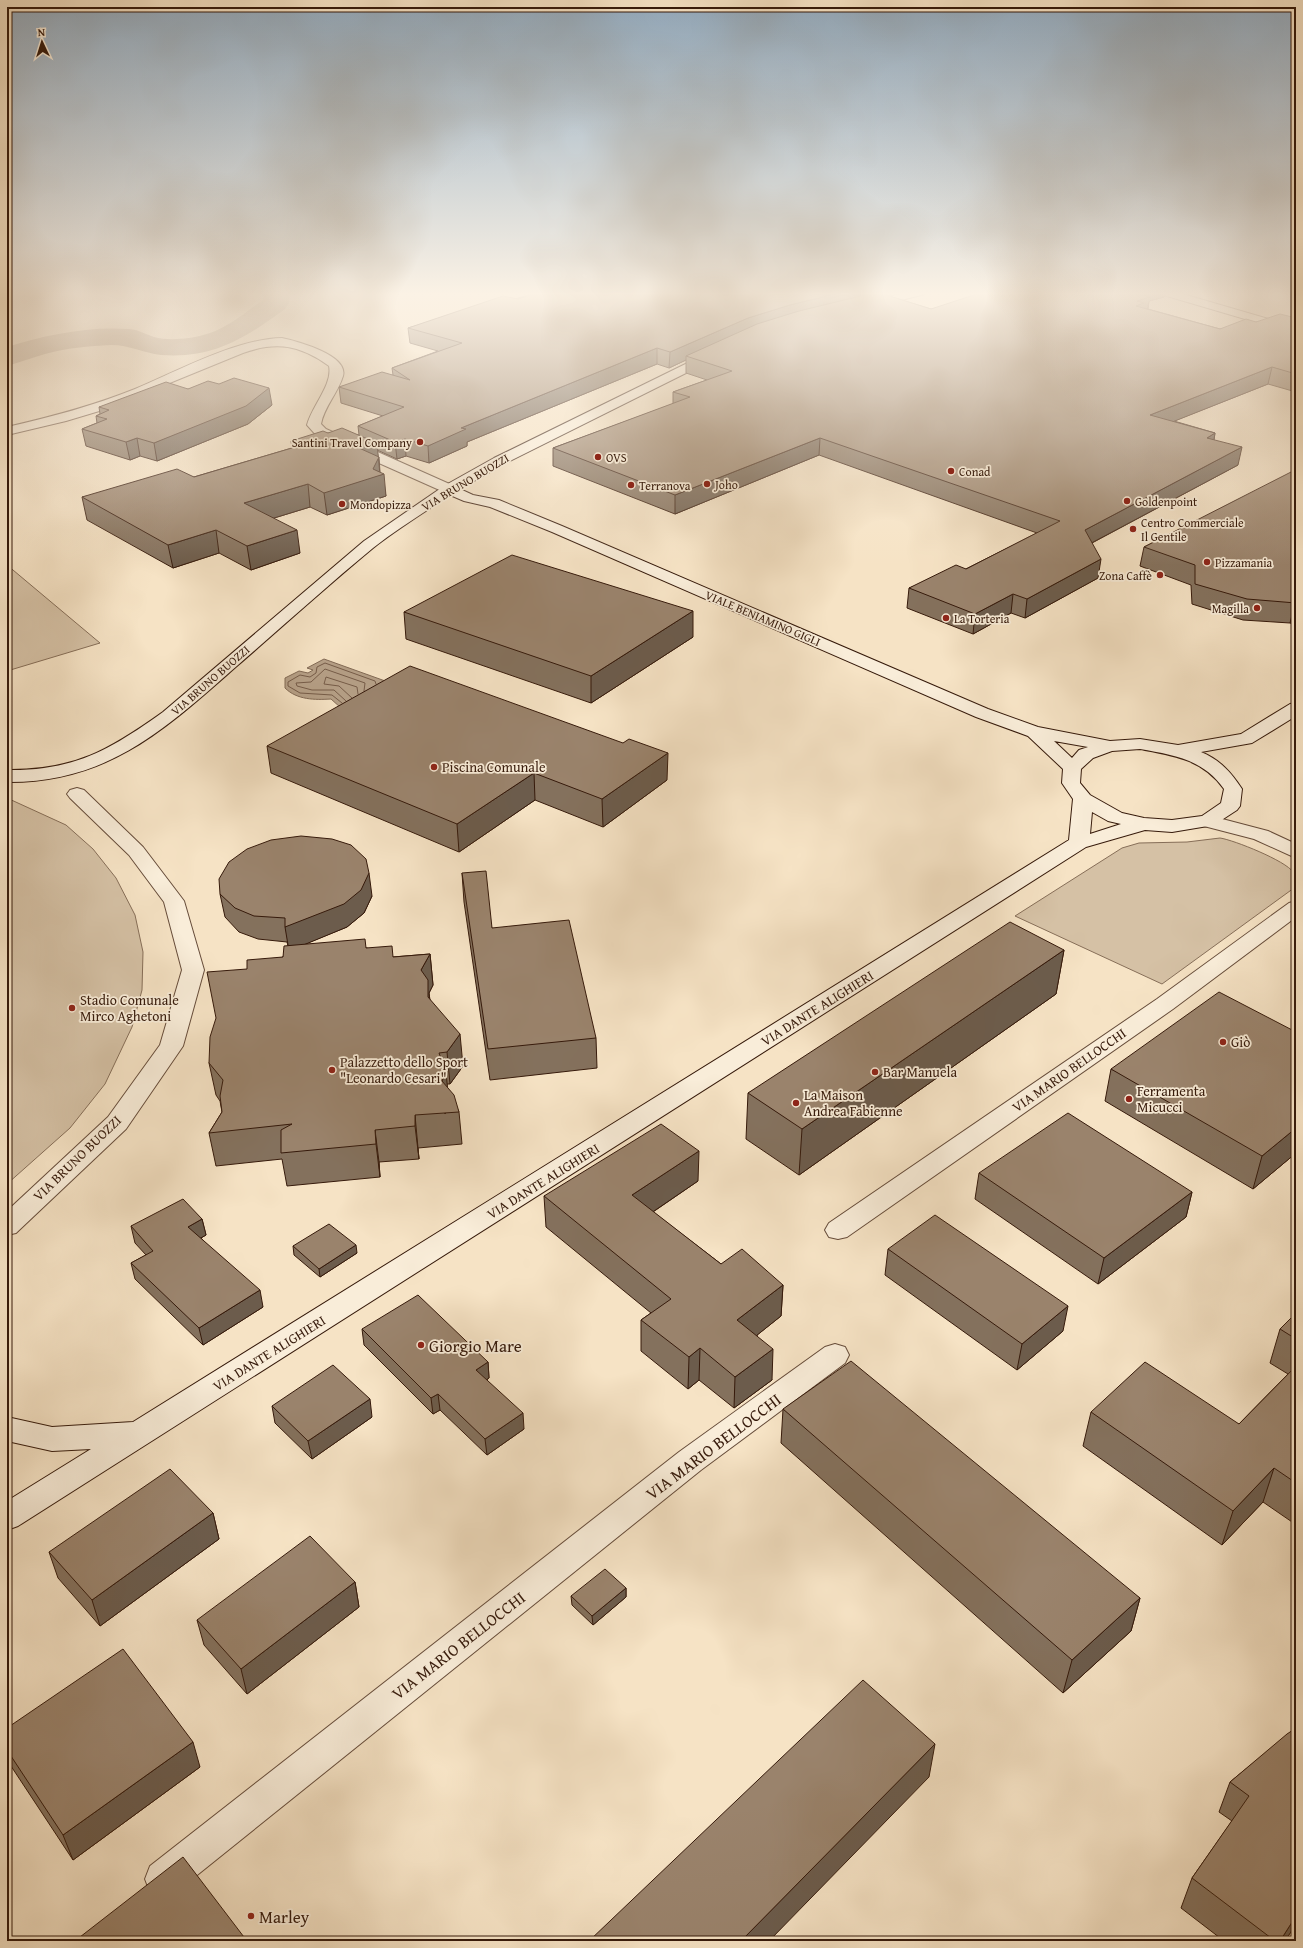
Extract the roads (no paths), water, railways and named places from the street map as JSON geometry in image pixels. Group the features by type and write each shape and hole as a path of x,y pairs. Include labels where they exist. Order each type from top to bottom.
{"street":[{"name":"VIALE BENIAMINO GIGLI","path":"7,431 94,408 158,383"},
{"name":"VIALE BENIAMINO GIGLI","path":"333,383 316,416 314,425 321,432 469,498 494,503 557,528 982,713 1034,732 1110,746"},
{"name":"VIA BRUNO BUOZZI","path":"7,776 24,777 66,772 107,757 141,737 170,716 370,544 449,489 601,409 654,383"},
{"name":"VIALE BENIAMINO GIGLI","path":"466,479 484,491 494,503"},
{"path":"1179,750 1246,739 1296,708"},
{"name":"VIALE BENIAMINO GIGLI","path":"1034,732 1072,768"},
{"path":"1246,739 1231,765 1233,790 1230,806 1261,835"},
{"path":"1072,768 1086,754 1110,746 1140,744 1179,750 1203,759 1231,765"},
{"name":"VIA DANTE ALIGHIERI","path":"1072,768 1071,783 1083,799 1115,817 1144,824 1172,826 1207,821 1230,806"},
{"name":"VIA BRUNO BUOZZI","path":"10,1220 117,1123 171,1046 193,970 174,901 136,852 77,794"},
{"path":"1079,843 1083,799"},
{"path":"1207,821 1261,835 1296,852"},
{"name":"VIA DANTE ALIGHIERI","path":"7,1517 1079,843 1144,824"},
{"name":"VIA MARIO BELLOCCHI","path":"838,1230 1165,1004 1296,907"},
{"name":"VIA MARIO BELLOCCHI","path":"141,1896 690,1461 834,1355"},
{"path":"7,1430 52,1439 141,1434"}],"water":[{"path":"324,659 388,682 350,716 331,699 301,697 285,688 285,678 299,671 308,673 313,670 307,668"}],"place":[{"name":"Santini Travel Company","path":"420,442"},
{"name":"OVS","path":"598,457"},
{"name":"Conad","path":"951,471"},
{"name":"Joho","path":"707,484"},
{"name":"Terranova","path":"631,485"},
{"name":"Goldenpoint","path":"1127,501"},
{"name":"Mondopizza","path":"342,504"},
{"name":"Centro Commerciale Il Gentile","path":"1133,529"},
{"name":"Pizzamania","path":"1207,562"},
{"name":"Zona Caffè","path":"1160,575"},
{"name":"Magilla","path":"1257,608"},
{"name":"La Torteria","path":"946,618"},
{"name":"Piscina Comunale","path":"434,767"},
{"name":"Stadio Comunale Mirco Aghetoni","path":"72,1008"},
{"name":"Giò","path":"1223,1042"},
{"name":"Palazzetto dello Sport \"Leonardo Cesari\"","path":"332,1070"},
{"name":"Bar Manuela","path":"875,1072"},
{"name":"Ferramenta Micucci","path":"1129,1099"},
{"name":"La Maison Andrea Fabienne","path":"796,1103"},
{"name":"Giorgio Mare","path":"421,1345"},
{"name":"Marley","path":"251,1916"}]}
